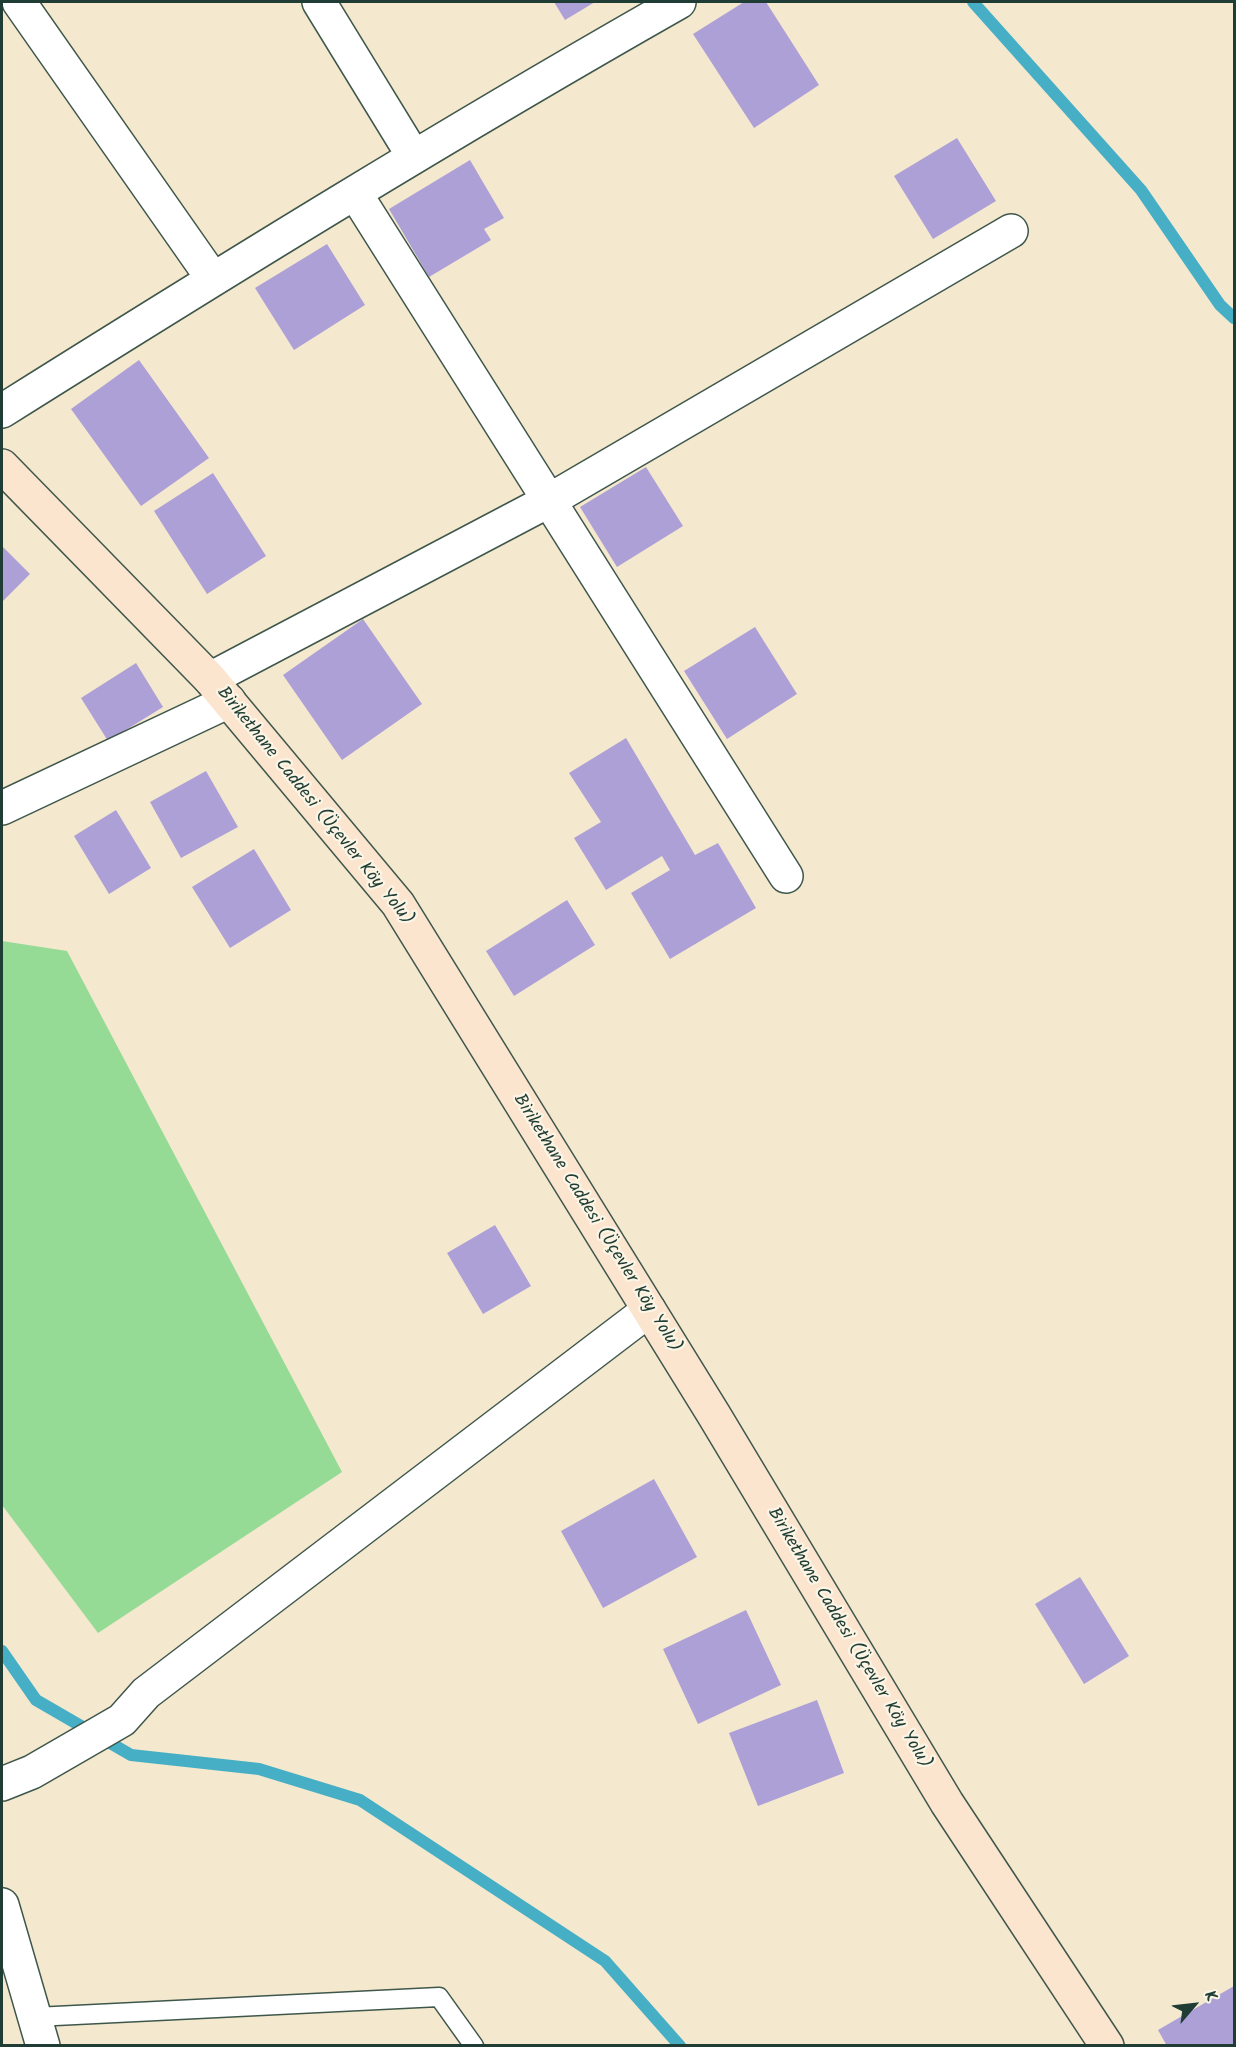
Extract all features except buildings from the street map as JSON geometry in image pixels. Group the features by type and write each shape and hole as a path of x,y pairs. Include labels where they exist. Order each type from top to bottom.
{"street":[{"path":"19,2 213,279"},
{"path":"319,2 414,158"},
{"path":"2,411 355,193 679,2"},
{"path":"355,193 786,876"},
{"path":"2,808 219,690 1011,231"},
{"name":"Birikethane Caddesi (Üçevler Köy Yolu)","path":"2,466 219,690 398,904 649,1310 947,1803 1107,2046"},
{"path":"2,1784 32,1772 122,1720 146,1694 649,1310"},
{"path":"2,1905 39,2031"}],"lane":[{"path":"39,2031 439,1997 474,2046"}],"green space":[{"path":"2,941 67,951 342,1472 98,1633 2,1505"}],"waterway":[{"path":"973,2 1141,190 1220,305 1234,318"},
{"path":"2,1651 36,1700 131,1755 259,1769 360,1800 605,1961 680,2046"}]}
